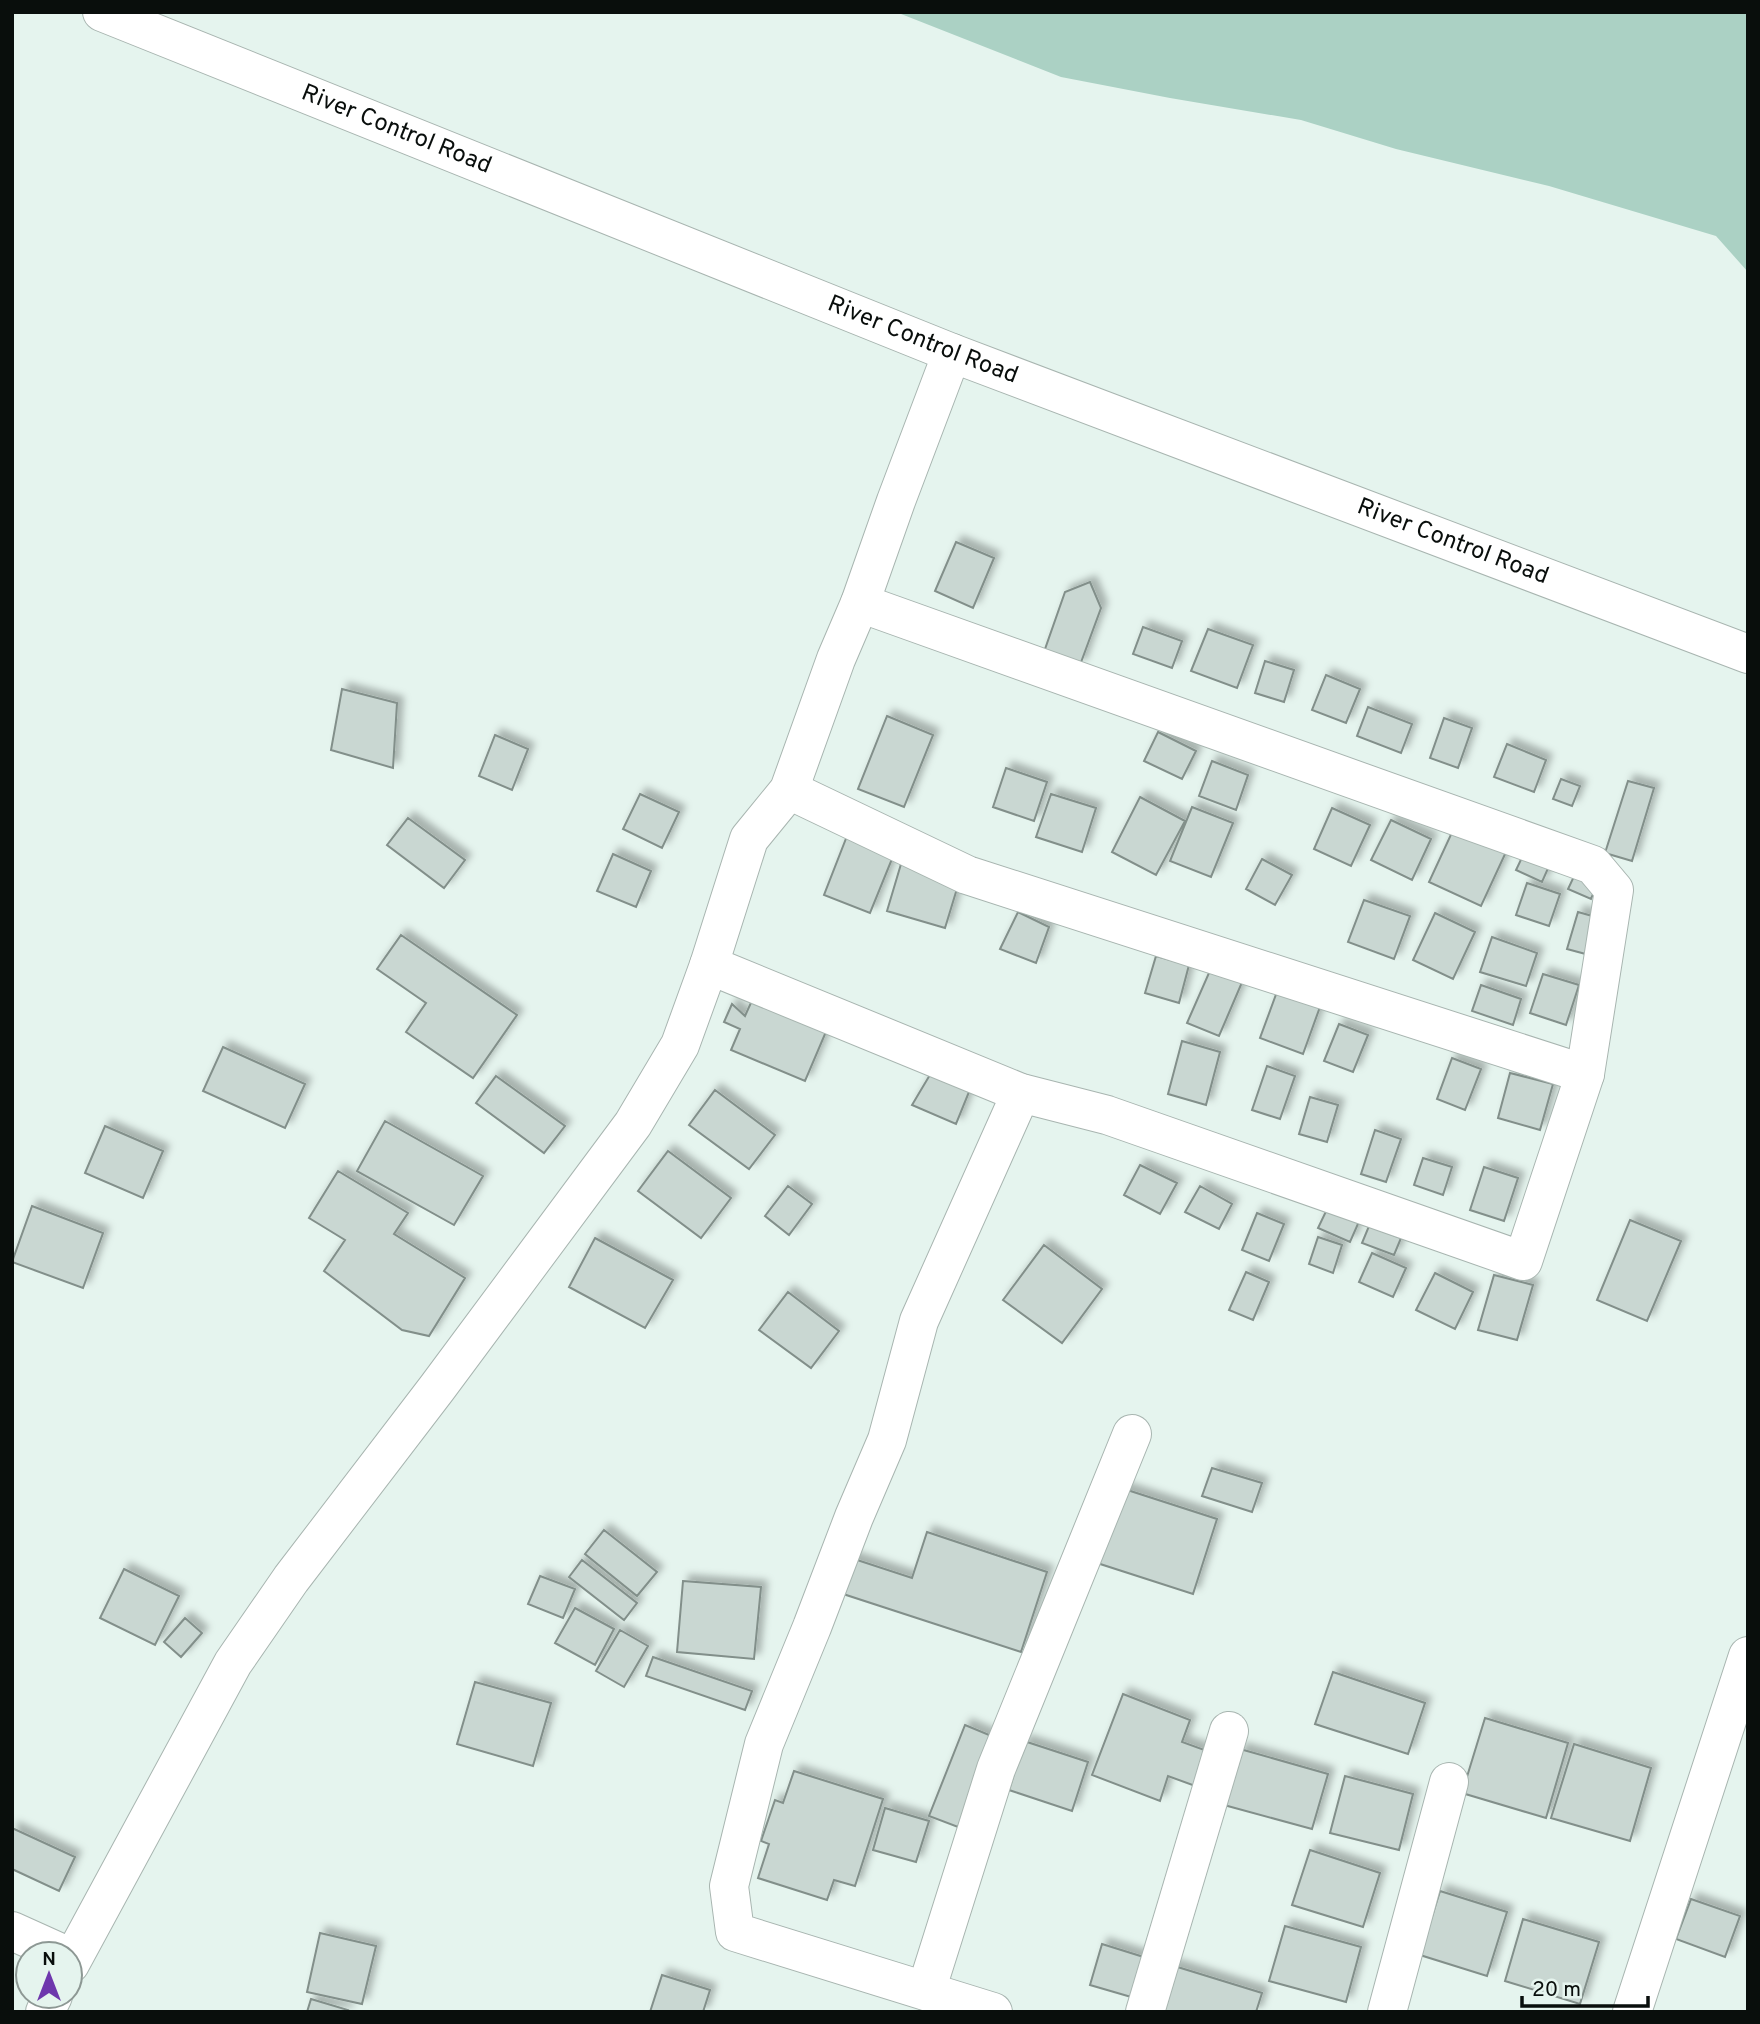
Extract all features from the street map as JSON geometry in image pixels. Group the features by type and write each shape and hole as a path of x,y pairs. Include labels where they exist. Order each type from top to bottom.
{"street":[{"name":"River Control Road","path":"102,12 952,353 1748,654"},
{"path":"79,1940 233,1663 291,1579 437,1388 632,1124 680,1045 749,839 789,790 952,353"},
{"path":"709,965 1021,1093 1107,1115 1523,1261 1585,1074 1614,890 1592,865 860,603"},
{"path":"789,790 967,875 1585,1074"},
{"path":"993,2012 735,1932 729,1886 764,1744 887,1440 919,1321 1021,1093"},
{"path":"926,1991 996,1769 1132,1434"},
{"path":"1632,2012 1748,1656"},
{"path":"1145,2012 1229,1731"},
{"path":"1387,2012 1449,1782"},
{"path":"12,1931 31,1940"}],"shaded area":[{"path":"896,12 1748,12 1748,272 1716,236 1549,186 1396,149 1301,120 1061,77"}],"building":[{"path":"956,542 994,558 973,608 935,591"},
{"path":"1090,582 1101,608 1080,665 1044,652 1065,592"},
{"path":"1143,627 1182,641 1172,668 1133,654"},
{"path":"1208,629 1253,645 1237,688 1191,671"},
{"path":"1265,661 1294,670 1284,702 1255,693"},
{"path":"1326,675 1360,689 1346,723 1312,710"},
{"path":"342,689 397,703 393,768 331,750"},
{"path":"1368,707 1412,724 1401,753 1357,736"},
{"path":"887,716 933,735 904,807 858,789"},
{"path":"1444,718 1472,728 1458,768 1430,758"},
{"path":"1158,732 1196,751 1182,779 1144,761"},
{"path":"495,735 528,749 512,790 479,776"},
{"path":"1507,744 1546,760 1534,792 1494,777"},
{"path":"1212,761 1248,775 1236,810 1199,796"},
{"path":"1006,768 1047,782 1034,821 993,807"},
{"path":"1561,779 1580,786 1572,806 1553,799"},
{"path":"1628,781 1654,788 1632,861 1605,853"},
{"path":"640,794 679,812 662,848 623,829"},
{"path":"1051,794 1096,808 1082,852 1036,837"},
{"path":"1140,797 1185,821 1156,875 1112,852"},
{"path":"1192,807 1233,823 1211,877 1170,861"},
{"path":"1332,808 1370,825 1351,866 1314,849"},
{"path":"408,818 465,860 444,888 387,845"},
{"path":"1391,820 1431,839 1412,880 1371,860"},
{"path":"1454,828 1506,852 1481,906 1429,882"},
{"path":"847,836 894,854 870,913 824,895"},
{"path":"1528,845 1553,857 1542,882 1516,870"},
{"path":"613,854 651,871 636,907 597,891"},
{"path":"1262,859 1292,875 1275,905 1246,889"},
{"path":"901,864 959,882 945,928 887,911"},
{"path":"1577,870 1599,880 1591,899 1568,889"},
{"path":"1527,883 1560,894 1549,926 1516,915"},
{"path":"1364,900 1410,916 1394,959 1348,942"},
{"path":"1018,912 1049,927 1036,963 1000,949"},
{"path":"1578,912 1603,919 1593,956 1567,949"},
{"path":"1435,913 1475,932 1453,979 1413,960"},
{"path":"401,935 517,1015 473,1078 406,1032 426,1003 377,969"},
{"path":"1492,937 1537,953 1526,986 1480,972"},
{"path":"1156,956 1189,965 1179,1003 1145,993"},
{"path":"1212,966 1243,980 1219,1036 1187,1023"},
{"path":"1543,974 1579,985 1566,1025 1530,1013"},
{"path":"1481,985 1521,999 1513,1025 1472,1011"},
{"path":"1278,989 1321,1004 1303,1054 1260,1038"},
{"path":"754,996 828,1027 805,1081 731,1050 740,1029 724,1022 732,1004 745,1016"},
{"path":"1339,1024 1368,1035 1353,1072 1324,1061"},
{"path":"1182,1041 1220,1052 1206,1105 1168,1094"},
{"path":"223,1047 305,1084 285,1128 203,1091"},
{"path":"1452,1058 1481,1069 1465,1110 1437,1099"},
{"path":"1267,1066 1295,1076 1280,1119 1252,1110"},
{"path":"934,1068 971,1087 956,1124 912,1105"},
{"path":"1510,1073 1553,1084 1540,1130 1498,1118"},
{"path":"496,1076 565,1126 544,1153 476,1103"},
{"path":"715,1090 775,1135 749,1169 689,1125"},
{"path":"1310,1097 1338,1105 1327,1142 1299,1134"},
{"path":"385,1121 483,1176 454,1225 357,1171"},
{"path":"105,1126 163,1151 143,1198 85,1173"},
{"path":"1375,1130 1401,1139 1386,1182 1361,1174"},
{"path":"668,1151 731,1198 701,1238 638,1191"},
{"path":"1423,1158 1452,1167 1443,1195 1414,1185"},
{"path":"1140,1165 1177,1183 1160,1214 1124,1195"},
{"path":"1484,1167 1518,1178 1504,1221 1470,1210"},
{"path":"338,1171 408,1213 394,1234 465,1278 429,1336 402,1330 324,1271 345,1240 309,1218"},
{"path":"788,1186 812,1204 789,1235 765,1216"},
{"path":"1200,1186 1232,1204 1219,1229 1185,1212"},
{"path":"1330,1203 1361,1217 1350,1242 1318,1228"},
{"path":"32,1206 103,1233 83,1288 12,1262"},
{"path":"1257,1213 1284,1224 1269,1261 1242,1250"},
{"path":"1630,1220 1681,1241 1647,1321 1597,1300"},
{"path":"1369,1226 1401,1238 1394,1255 1362,1243"},
{"path":"1318,1237 1342,1245 1333,1273 1309,1264"},
{"path":"595,1238 673,1280 645,1328 569,1287"},
{"path":"1044,1245 1102,1289 1062,1343 1003,1300"},
{"path":"1372,1253 1406,1268 1393,1297 1359,1282"},
{"path":"1246,1272 1269,1282 1253,1320 1229,1310"},
{"path":"1435,1273 1473,1292 1455,1329 1416,1310"},
{"path":"1494,1275 1533,1285 1517,1340 1478,1330"},
{"path":"788,1292 839,1331 811,1368 759,1330"},
{"path":"1212,1468 1262,1483 1252,1512 1202,1496"},
{"path":"1118,1487 1217,1519 1193,1594 1094,1562"},
{"path":"604,1530 657,1572 637,1596 585,1554"},
{"path":"927,1532 1047,1572 1021,1652 834,1591 845,1556 912,1578"},
{"path":"582,1560 637,1603 624,1620 569,1577"},
{"path":"124,1569 179,1596 155,1645 100,1618"},
{"path":"540,1576 575,1589 563,1618 528,1604"},
{"path":"683,1581 761,1587 754,1659 677,1652"},
{"path":"575,1608 614,1629 595,1665 555,1643"},
{"path":"185,1618 202,1633 181,1657 164,1642"},
{"path":"620,1630 648,1646 624,1687 596,1671"},
{"path":"653,1657 752,1691 745,1710 646,1676"},
{"path":"1333,1672 1425,1703 1408,1754 1315,1724"},
{"path":"475,1682 551,1703 533,1766 457,1744"},
{"path":"1123,1694 1190,1720 1182,1742 1210,1752 1198,1787 1168,1776 1160,1801 1092,1775"},
{"path":"1485,1718 1568,1743 1546,1818 1462,1793"},
{"path":"965,1725 994,1737 958,1827 929,1816"},
{"path":"1024,1741 1088,1762 1072,1811 1009,1790"},
{"path":"1574,1744 1651,1768 1630,1841 1551,1818"},
{"path":"1240,1749 1328,1774 1312,1829 1224,1805"},
{"path":"794,1771 883,1799 855,1886 834,1880 827,1900 758,1878 769,1844 761,1841 775,1800 783,1803"},
{"path":"1345,1776 1413,1794 1399,1850 1330,1833"},
{"path":"885,1808 929,1821 916,1862 873,1850"},
{"path":"12,1828 75,1857 59,1891 12,1869"},
{"path":"1310,1850 1380,1873 1363,1927 1292,1905"},
{"path":"1440,1891 1507,1912 1487,1976 1420,1955"},
{"path":"1691,1899 1740,1916 1725,1957 1676,1939"},
{"path":"1523,1919 1599,1942 1580,2004 1505,1981"},
{"path":"1285,1926 1361,1947 1346,2002 1269,1981"},
{"path":"320,1933 376,1946 362,2004 307,1992"},
{"path":"1102,1944 1150,1959 1138,1999 1090,1985"},
{"path":"1171,1965 1262,1993 1256,2012 1157,2012"},
{"path":"662,1975 710,1990 703,2012 650,2012"},
{"path":"311,1999 348,2010 307,2012"}]}
